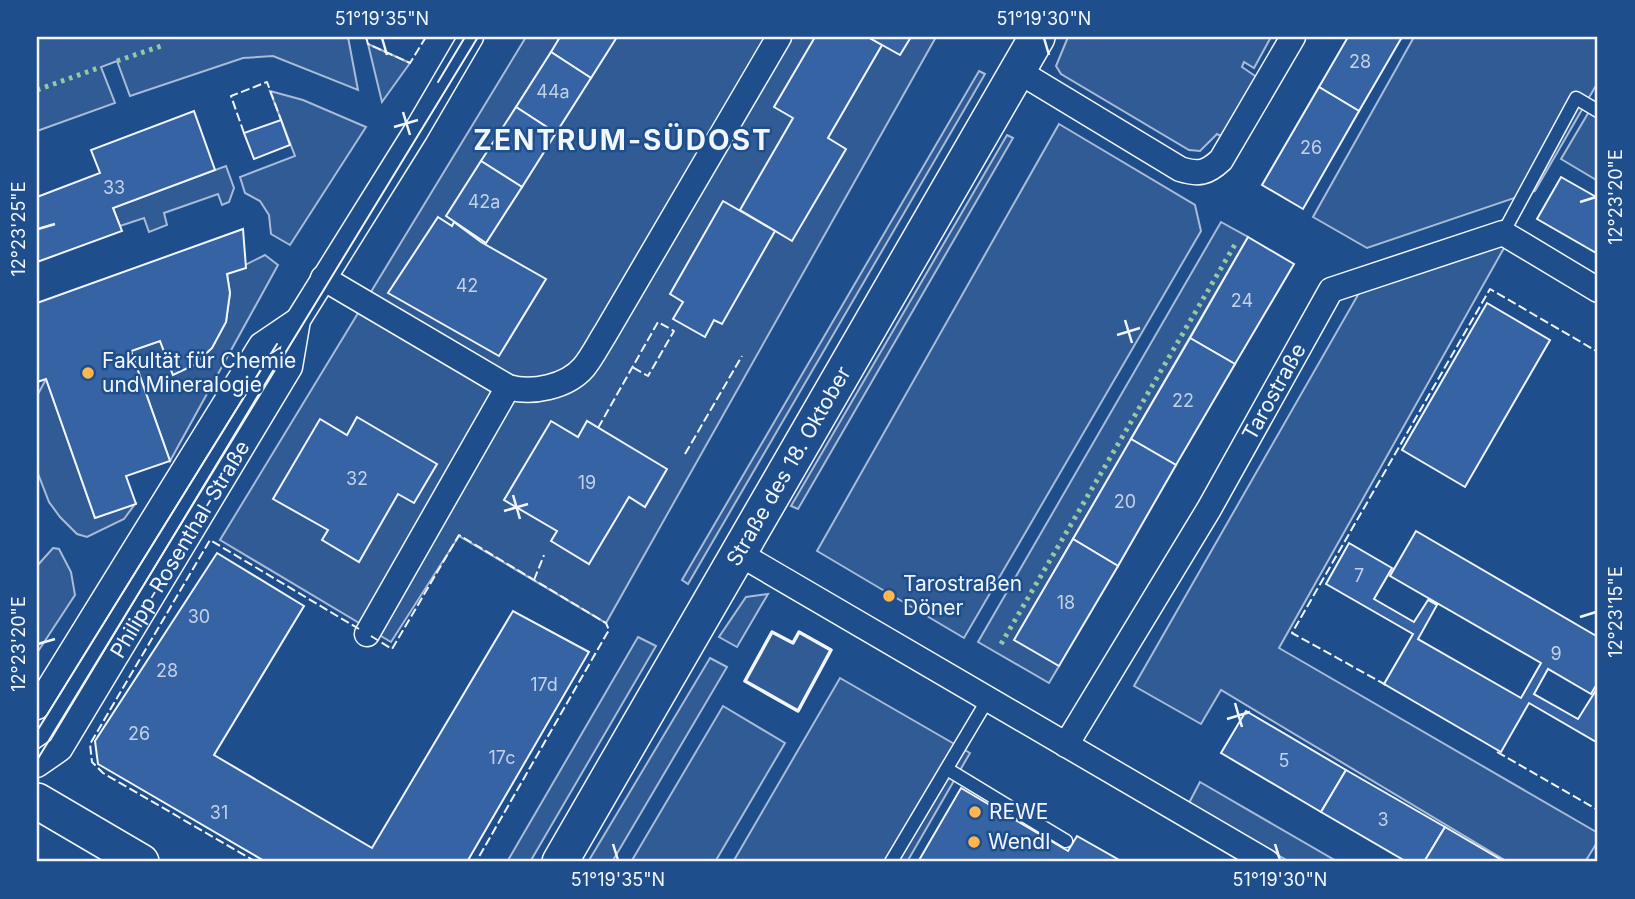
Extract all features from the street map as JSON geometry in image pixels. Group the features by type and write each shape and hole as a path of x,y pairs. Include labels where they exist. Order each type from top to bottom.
{"main road":[{"name":"Straße des 18. Oktober","path":"560,862 1037,37"},
{"path":"37,801 141,862"}],"street":[{"name":"Philipp-Rosenthal-Straße","path":"37,765 60,749 290,367 298,320 416,131 471,37"},
{"path":"323,278 508,387 519,390 540,388 565,381 584,368 779,37"},
{"path":"1018,71 1180,169 1193,173 1207,172 1221,160 1293,37"},
{"path":"1503,233 1598,290"},
{"name":"Tarostraße","path":"1066,745 1209,509 1331,290 1503,233"},
{"name":"Philipp-Rosenthal-Straße","path":"37,707 261,345 298,320"},
{"path":"367,634 508,387"},
{"path":"738,553 1267,862"}],"lane":[{"path":"1503,233 1576,98 1598,111"},
{"path":"891,862 988,699"},
{"path":"947,769 1066,841"}],"shaded area":[{"path":"37,37 348,37 358,90 273,56 243,58 130,96 117,61 101,67 115,103 37,131"},
{"path":"526,37 936,37 606,623 459,536 391,642 220,540"},
{"path":"1068,37 1271,37 1254,68 1244,62 1242,67 1258,78 1223,137 1217,134 1200,151 1189,150 1061,74 1056,66"},
{"path":"1414,37 1598,37 1598,82 1535,191 1367,248 1313,217"},
{"path":"368,44 410,63 382,102"},
{"path":"979,71 985,74 688,584 682,580"},
{"path":"270,91 303,100 366,127 290,245 271,234 269,215 260,201 245,193 240,177 295,156"},
{"path":"1590,110 1598,115 1598,181 1561,159"},
{"path":"1059,124 1195,205 1201,231 964,638 817,551"},
{"path":"1007,135 1013,138 798,509 791,506"},
{"path":"226,166 234,188 229,202 222,205 218,194 164,213 167,225 149,232 144,218 120,226 113,208"},
{"path":"1221,222 1248,237 1015,639 1059,666 1049,683 978,642"},
{"path":"1495,242 1504,248 1279,648 1598,833 1598,841 1585,862 1508,862 1221,690 1201,724 1134,686 1359,293"},
{"path":"265,255 278,265 170,461 131,351 160,341 173,375 194,365 212,348 226,322 230,293 227,274"},
{"path":"46,379 95,518 135,504 124,519 87,537 77,534 60,517 49,502 37,471 37,396"},
{"path":"53,548 59,549 71,572 75,595 37,653 37,566"},
{"path":"768,594 737,647 719,637 746,597"},
{"path":"772,632 792,643 799,632 831,650 798,711 745,681"},
{"path":"638,637 656,646 530,862 507,862"},
{"path":"710,658 727,667 612,862 588,862"},
{"name":"REWE","path":"840,678 970,753 907,862 733,862"},
{"path":"723,706 785,743 715,862 631,862"},
{"path":"1200,782 1338,862 1290,862 1230,828 1189,803"}],"building":[{"path":"560,37 617,37 591,78 551,52"},
{"path":"815,37 868,37 882,45 828,138 846,149 792,241 740,210 793,118 774,107"},
{"path":"868,37 911,37 900,55"},
{"path":"1348,37 1402,37 1359,111 1319,87"},
{"path":"551,52 591,78 556,133 516,107"},
{"path":"1319,87 1359,111 1303,209 1262,185"},
{"path":"516,107 556,133 522,187 481,161"},
{"path":"194,111 215,170 113,208 122,231 37,262 37,197 100,173 91,150"},
{"path":"281,120 290,145 254,159 244,133"},
{"path":"481,161 522,187 486,243 446,216"},
{"path":"1561,177 1598,198 1598,254 1537,219"},
{"path":"723,201 775,231 722,324 714,320 705,337 673,319 683,302 670,294"},
{"path":"438,217 452,226 454,222 481,242 546,279 499,356 388,293"},
{"name":"Fakultät für Chemie und Mineralogie","path":"243,229 246,268 227,274 230,293 226,322 212,348 194,365 173,375 160,341 131,351 170,461 126,476 136,504 95,518 46,379 37,382 37,303"},
{"path":"1248,237 1294,264 1235,364 1190,338"},
{"path":"1487,303 1550,340 1465,487 1402,450"},
{"path":"1190,338 1235,364 1176,465 1131,439"},
{"path":"357,417 437,464 414,503 398,494 359,562 322,540 328,530 273,499 320,419 347,435"},
{"path":"551,421 578,437 587,421 667,469 645,507 629,497 589,564 551,541 557,531 504,500"},
{"path":"1131,439 1176,465 1118,566 1073,539"},
{"path":"1416,531 1598,637 1598,682 1591,694 1548,669 1534,694 1578,719 1598,687 1598,743 1529,703 1501,752 1384,684 1413,634 1326,584 1349,543 1392,568 1374,599 1414,622 1428,600 1437,605 1418,639 1521,698 1541,663 1390,576"},
{"path":"1073,539 1118,566 1059,666 1014,640"},
{"path":"217,553 304,606 214,755 372,848 513,611 589,652 467,862 266,862 98,764 95,741"},
{"path":"1246,711 1346,770 1321,812 1221,753"},
{"path":"1346,770 1445,827 1424,862 1407,862 1321,812"},
{"name":"REWE","path":"961,788 1068,851 1077,836 1121,861 918,862"},
{"path":"1445,827 1505,862 1424,862"}],"tram line":[{"path":"438,82 465,37"},
{"path":"37,760 478,37"},
{"path":"37,731 277,344"}],"hedge":[{"path":"117,61 161,46"},
{"path":"37,90 101,67"},
{"path":"1001,644 1237,241"}],"fence":[{"path":"366,37 368,44 410,63 426,37"},
{"path":"244,133 231,96 267,82 281,120"},
{"path":"1386,685 1292,633 1490,289 1598,352"},
{"path":"598,428 658,322 674,331 648,376 632,367"},
{"path":"685,454 742,356"},
{"path":"371,636 392,649 459,535 606,623 609,630 476,862"},
{"path":"256,862 103,773 92,762 90,744 210,540 359,629"},
{"path":"534,580 544,555"},
{"path":"1497,752 1598,810"}],"wall":[{"path":"772,632 793,643 799,632 831,650 798,711 745,681 772,632"}],"place":[{"name":"Fakultät für Chemie und Mineralogie","path":"88,373"},
{"name":"Tarostraßen Döner","path":"889,596"},
{"name":"REWE","path":"975,812"},
{"name":"Wendl","path":"974,842"}],"district":[{"name":"ZENTRUM-SÜDOST","path":"623,140"}]}
